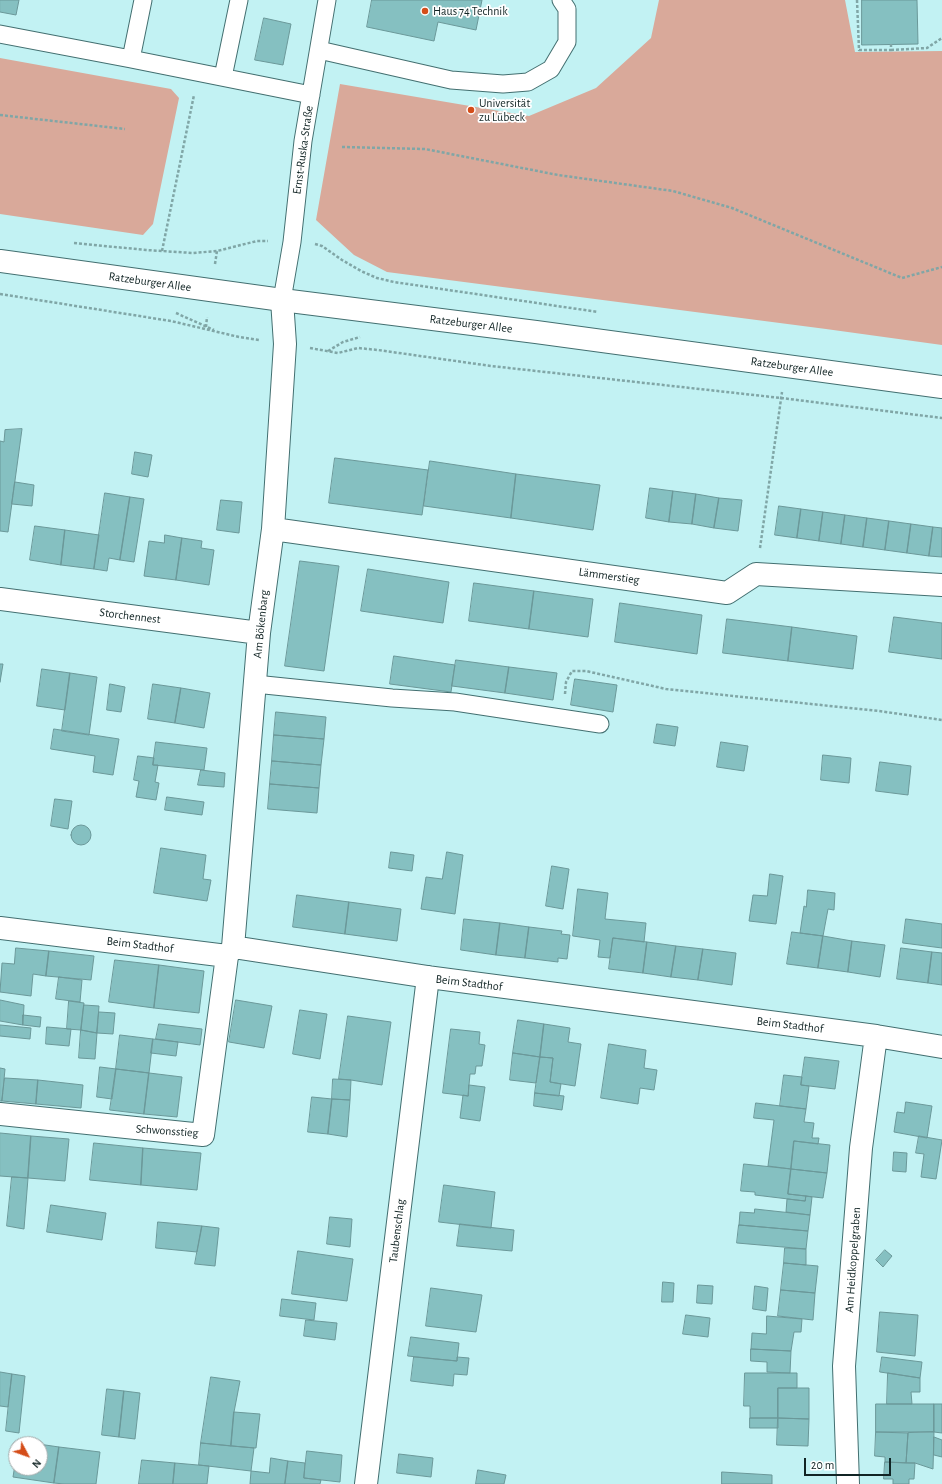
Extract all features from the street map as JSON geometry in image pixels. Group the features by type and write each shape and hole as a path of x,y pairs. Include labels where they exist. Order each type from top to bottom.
{"street":[{"name":"Ratzeburger Allee","path":"0,261 282,300 536,332 942,387"},
{"name":"Am Bökenbarg","path":"230,952 259,633 273,529 279,415 285,344 282,300"},
{"name":"Lämmerstieg","path":"273,529 727,593 756,574"},
{"path":"756,574 942,586"},
{"name":"Storchennest","path":"0,599 259,633"},
{"name":"Beim Stadthof","path":"0,928 230,952 876,1036 942,1047"},
{"name":"Schwonsstieg","path":"0,1114 203,1135 230,952"},
{"name":"Taubenschlag","path":"366,1484 428,978"},
{"name":"Am Heidkoppelgraben","path":"848,1484 844,1366 861,1148 876,1036"}],"lane":[{"path":"131,59 142,0"},
{"path":"223,77 239,0"},
{"name":"Ernst-Ruska-Straße","path":"282,300 292,242 303,141 327,0"},
{"path":"318,50 451,80 503,84 528,82 551,69 567,42 567,9 561,0"},
{"path":"0,34 311,94"},
{"path":"255,684 392,698 455,702 600,724"}],"path":[{"path":"858,0 859,50 927,48 942,38"},
{"path":"891,44 891,50"},
{"path":"162,251 195,71"},
{"path":"0,115 125,129"},
{"path":"342,147 425,149 558,175 673,191 732,208 902,278 942,267"},
{"path":"72,243 162,251 193,252 236,247 257,241 292,242 322,246 361,271 377,278 394,282 604,313"},
{"path":"0,294 171,321 220,333"},
{"path":"327,351 338,353 358,348 378,350 491,366 781,398 942,418"},
{"path":"756,574 785,366"},
{"path":"564,719 566,682 572,671 586,672 666,689 879,711 942,720"}],"shaded area":[{"path":"659,0 845,0 855,52 942,51 942,345 387,272 354,255 316,220 340,84 529,116 596,88 651,38"},
{"path":"0,58 171,89 179,98 153,224 143,235 0,214"}],"building":[{"path":"0,0 19,0 16,15 0,12"},
{"name":"Haus 74 Technik","path":"372,0 482,0 476,30 438,22 434,41 367,27"},
{"path":"862,0 917,0 918,44 862,45"},
{"path":"264,18 291,24 283,65 255,60"},
{"path":"22,429 8,532 0,531 0,441 4,442 5,430"},
{"path":"135,452 152,455 148,477 132,474"},
{"path":"335,458 428,470 422,515 329,503"},
{"path":"430,461 516,474 511,518 424,506"},
{"path":"516,474 600,485 593,530 511,518"},
{"path":"15,482 34,485 32,506 12,504"},
{"path":"650,488 673,491 669,522 646,518"},
{"path":"673,491 696,494 692,524 669,522"},
{"path":"105,493 130,497 120,560 109,558 107,571 94,569"},
{"path":"696,494 719,498 714,528 692,524"},
{"path":"130,497 144,499 134,562 120,560"},
{"path":"719,498 742,500 738,531 714,528"},
{"path":"221,500 242,502 239,533 217,530"},
{"path":"779,506 801,509 797,538 775,535"},
{"path":"801,509 823,512 819,541 797,538"},
{"path":"823,512 845,515 841,544 819,541"},
{"path":"845,515 867,518 863,547 841,544"},
{"path":"867,518 889,521 885,550 863,547"},
{"path":"889,521 911,524 907,553 885,550"},
{"path":"911,524 933,527 929,556 907,553"},
{"path":"35,526 65,530 61,565 30,560"},
{"path":"933,527 942,528 942,557 929,556"},
{"path":"65,530 99,535 94,569 61,565"},
{"path":"165,535 182,538 176,580 144,576 149,541 164,543"},
{"path":"182,538 202,541 201,548 214,550 209,585 176,580"},
{"path":"300,561 339,566 324,671 285,666"},
{"path":"368,569 449,582 443,623 361,611"},
{"path":"474,583 534,591 529,629 469,621"},
{"path":"534,591 593,599 588,637 529,629"},
{"path":"620,603 702,615 697,654 615,642"},
{"path":"894,617 942,623 942,659 889,652"},
{"path":"727,619 792,627 788,661 723,653"},
{"path":"792,627 857,636 853,669 788,661"},
{"path":"394,656 455,665 451,692 390,684"},
{"path":"456,660 509,667 505,693 452,686"},
{"path":"0,664 3,664 0,682"},
{"path":"509,667 557,673 553,700 505,693"},
{"path":"42,669 70,673 65,710 37,706"},
{"path":"70,673 97,677 89,735 62,731"},
{"path":"575,679 617,685 613,712 571,705"},
{"path":"110,684 125,687 121,712 107,710"},
{"path":"153,684 181,688 175,723 148,719"},
{"path":"181,688 210,693 204,728 175,723"},
{"path":"276,712 326,717 324,739 274,735"},
{"path":"657,724 678,727 675,746 654,743"},
{"path":"54,729 119,739 113,775 93,772 95,756 51,749"},
{"path":"274,735 324,739 321,765 272,761"},
{"path":"156,742 207,748 204,770 153,765"},
{"path":"721,742 748,746 744,771 717,767"},
{"path":"823,755 851,758 849,783 821,780"},
{"path":"138,756 154,758 153,765 158,765 155,782 159,783 156,800 136,797 139,781 134,780"},
{"path":"272,761 321,765 319,788 270,784"},
{"path":"880,762 911,766 908,795 876,791"},
{"path":"201,770 225,773 224,787 198,785"},
{"path":"270,784 319,788 317,813 268,809"},
{"path":"167,797 204,802 202,815 165,810"},
{"path":"55,799 72,801 68,829 51,826"},
{"path":"77,825 85,825 91,831 91,839 85,845 77,845 71,839 71,831"},
{"path":"161,848 206,855 203,879 211,880 207,901 154,893"},
{"path":"391,852 414,855 412,871 389,868"},
{"path":"447,852 463,855 455,914 421,909 426,877 442,879"},
{"path":"552,866 569,869 563,909 546,906"},
{"path":"770,874 783,876 776,924 749,921 753,895 767,896"},
{"path":"578,889 608,893 605,919 646,923 644,942 613,938 610,958 598,957 600,940 573,936"},
{"path":"808,890 835,893 834,910 828,909 823,936 800,933"},
{"path":"297,895 349,902 345,934 293,927"},
{"path":"349,902 401,909 397,941 345,934"},
{"path":"464,919 500,923 496,955 461,950"},
{"path":"906,919 942,924 942,948 903,943"},
{"path":"500,923 529,927 525,958 496,955"},
{"path":"529,927 562,931 561,934 570,935 567,959 558,958 558,962 525,958"},
{"path":"792,932 823,936 818,968 787,964"},
{"path":"823,936 852,941 848,972 818,968"},
{"path":"613,938 647,942 643,973 609,969"},
{"path":"852,941 885,945 880,977 848,972"},
{"path":"647,942 676,946 671,977 643,973"},
{"path":"676,946 703,949 698,980 671,977"},
{"path":"16,948 49,951 46,976 33,974 31,996 0,992 2,963 14,964"},
{"path":"901,948 932,952 928,983 897,979"},
{"path":"703,949 736,953 732,985 698,980"},
{"path":"49,951 94,956 91,980 46,976"},
{"path":"932,952 942,953 942,985 928,983"},
{"path":"115,960 159,965 154,1008 109,1002"},
{"path":"159,965 204,971 199,1013 154,1008"},
{"path":"59,977 82,980 80,1002 56,999"},
{"path":"0,1000 24,1005 23,1025 0,1021"},
{"path":"236,1000 272,1006 264,1048 229,1042"},
{"path":"69,1001 84,1003 81,1030 67,1029"},
{"path":"84,1005 99,1006 97,1033 81,1030"},
{"path":"300,1010 327,1014 320,1059 293,1054"},
{"path":"99,1012 115,1013 113,1034 97,1033"},
{"path":"23,1015 41,1017 40,1027 23,1025"},
{"path":"348,1016 391,1022 382,1085 339,1079"},
{"path":"518,1020 544,1024 540,1057 513,1053"},
{"path":"159,1024 202,1029 200,1045 156,1039"},
{"path":"544,1024 570,1028 568,1042 581,1044 575,1086 550,1082 553,1058 540,1057"},
{"path":"0,1025 31,1028 30,1039 0,1036"},
{"path":"47,1027 71,1029 69,1046 46,1044"},
{"path":"451,1029 480,1032 479,1044 485,1045 482,1066 476,1066 475,1074 470,1074 468,1096 443,1093"},
{"path":"81,1030 97,1033 95,1059 79,1058"},
{"path":"120,1035 153,1039 149,1073 116,1069"},
{"path":"153,1039 178,1042 176,1056 151,1053"},
{"path":"609,1044 646,1050 644,1068 657,1070 654,1090 640,1088 638,1104 601,1098"},
{"path":"513,1053 540,1057 536,1083 510,1080"},
{"path":"540,1057 553,1058 550,1082 561,1084 559,1096 535,1093"},
{"path":"805,1057 839,1061 835,1089 801,1085"},
{"path":"100,1067 116,1069 112,1099 97,1097"},
{"path":"0,1068 5,1069 2,1101 0,1101"},
{"path":"116,1069 149,1073 144,1114 110,1110"},
{"path":"149,1073 182,1077 177,1117 144,1114"},
{"path":"784,1075 802,1077 801,1085 809,1086 806,1109 780,1106"},
{"path":"5,1078 38,1080 36,1104 2,1101"},
{"path":"333,1079 351,1080 350,1100 332,1099"},
{"path":"38,1080 83,1085 81,1108 36,1104"},
{"path":"469,1085 485,1087 480,1121 460,1118 463,1095 468,1096"},
{"path":"535,1093 564,1096 562,1110 534,1106"},
{"path":"312,1097 332,1099 328,1134 308,1132"},
{"path":"332,1099 350,1100 347,1137 328,1134"},
{"path":"906,1102 932,1106 927,1138 894,1132 897,1112 904,1113"},
{"path":"756,1103 806,1109 804,1122 814,1123 812,1138 819,1138 818,1144 794,1141 791,1169 768,1166 774,1120 754,1118"},
{"path":"0,1133 31,1136 28,1178 0,1176"},
{"path":"31,1136 69,1139 65,1181 28,1178"},
{"path":"919,1136 942,1140 936,1179 921,1177 924,1154 916,1153"},
{"path":"794,1141 830,1145 827,1173 791,1169"},
{"path":"94,1143 143,1148 141,1185 90,1180"},
{"path":"143,1148 201,1153 197,1190 141,1185"},
{"path":"894,1152 907,1153 906,1172 893,1171"},
{"path":"744,1164 791,1169 788,1194 806,1196 805,1201 755,1195 755,1192 741,1191"},
{"path":"791,1169 827,1173 823,1198 788,1194"},
{"path":"12,1177 28,1178 24,1229 7,1226"},
{"path":"444,1185 495,1192 491,1228 439,1222"},
{"path":"806,1196 812,1197 810,1215 786,1212 787,1199 805,1201"},
{"path":"51,1205 106,1213 102,1240 47,1232"},
{"path":"755,1209 810,1215 808,1231 739,1225 740,1212 754,1213"},
{"path":"330,1217 352,1219 350,1247 327,1244"},
{"path":"158,1222 202,1226 197,1252 156,1248"},
{"path":"460,1224 514,1230 512,1251 457,1246"},
{"path":"739,1225 808,1231 806,1249 737,1243"},
{"path":"202,1226 219,1228 215,1266 195,1264"},
{"path":"785,1248 806,1249 806,1265 784,1263"},
{"path":"885,1250 892,1256 883,1267 876,1260"},
{"path":"298,1251 353,1259 347,1301 292,1294"},
{"path":"784,1263 818,1266 815,1293 781,1290"},
{"path":"663,1282 674,1283 673,1302 662,1302"},
{"path":"698,1285 713,1286 712,1304 697,1303"},
{"path":"755,1286 768,1288 766,1311 753,1309"},
{"path":"431,1288 482,1295 476,1332 426,1326"},
{"path":"781,1290 815,1293 813,1320 778,1316"},
{"path":"282,1299 316,1303 314,1320 280,1316"},
{"path":"880,1312 918,1315 915,1356 877,1352"},
{"path":"686,1315 710,1318 708,1337 683,1334"},
{"path":"767,1316 802,1319 801,1332 794,1332 791,1351 751,1349 752,1333 766,1334"},
{"path":"306,1320 337,1323 335,1340 304,1336"},
{"path":"411,1337 459,1343 457,1361 408,1356"},
{"path":"751,1349 791,1351 790,1373 767,1372 767,1362 751,1361"},
{"path":"414,1357 457,1361 457,1357 469,1358 467,1375 454,1374 453,1386 411,1381"},
{"path":"882,1357 922,1362 920,1378 880,1372"},
{"path":"0,1372 12,1374 8,1407 0,1406"},
{"path":"745,1373 797,1373 797,1388 778,1388 778,1418 750,1418 750,1406 744,1406"},
{"path":"888,1373 920,1378 920,1392 911,1392 912,1404 887,1404"},
{"path":"12,1374 25,1376 19,1433 6,1431"},
{"path":"211,1377 240,1381 234,1412 231,1446 201,1443"},
{"path":"778,1388 809,1388 809,1419 778,1418"},
{"path":"107,1389 124,1391 119,1437 102,1435"},
{"path":"124,1391 140,1393 135,1439 119,1437"},
{"path":"876,1404 934,1404 934,1432 876,1432"},
{"path":"934,1404 942,1404 942,1433 934,1432"},
{"path":"234,1412 260,1414 256,1448 231,1446"},
{"path":"750,1418 778,1418 778,1428 750,1428"},
{"path":"778,1418 809,1419 808,1446 777,1445"},
{"path":"876,1432 908,1433 906,1463 885,1462 885,1457 875,1456"},
{"path":"934,1432 933,1469 915,1463 906,1463 908,1433"},
{"path":"934,1437 942,1440 942,1457 934,1455"},
{"path":"201,1443 254,1448 251,1471 199,1465"},
{"path":"48,1445 59,1447 54,1483 13,1477 48,1476"},
{"path":"59,1447 100,1452 96,1484 54,1483"},
{"path":"307,1451 342,1455 340,1482 304,1478"},
{"path":"399,1454 433,1458 431,1477 397,1473"},
{"path":"271,1458 288,1461 285,1484 250,1484 251,1471 269,1473"},
{"path":"142,1460 175,1463 173,1484 139,1484"},
{"path":"288,1461 305,1463 304,1478 321,1480 320,1484 285,1484"},
{"path":"885,1462 915,1463 914,1479 909,1479 909,1484 893,1484 893,1479 884,1479"},
{"path":"175,1463 209,1466 207,1484 173,1484"},
{"path":"478,1470 506,1475 504,1484 476,1484"},
{"path":"722,1472 772,1475 772,1484 722,1484"}],"place":[{"name":"Haus 74 Technik","path":"425,11"},
{"name":"Universität zu Lübeck","path":"471,110"}]}
